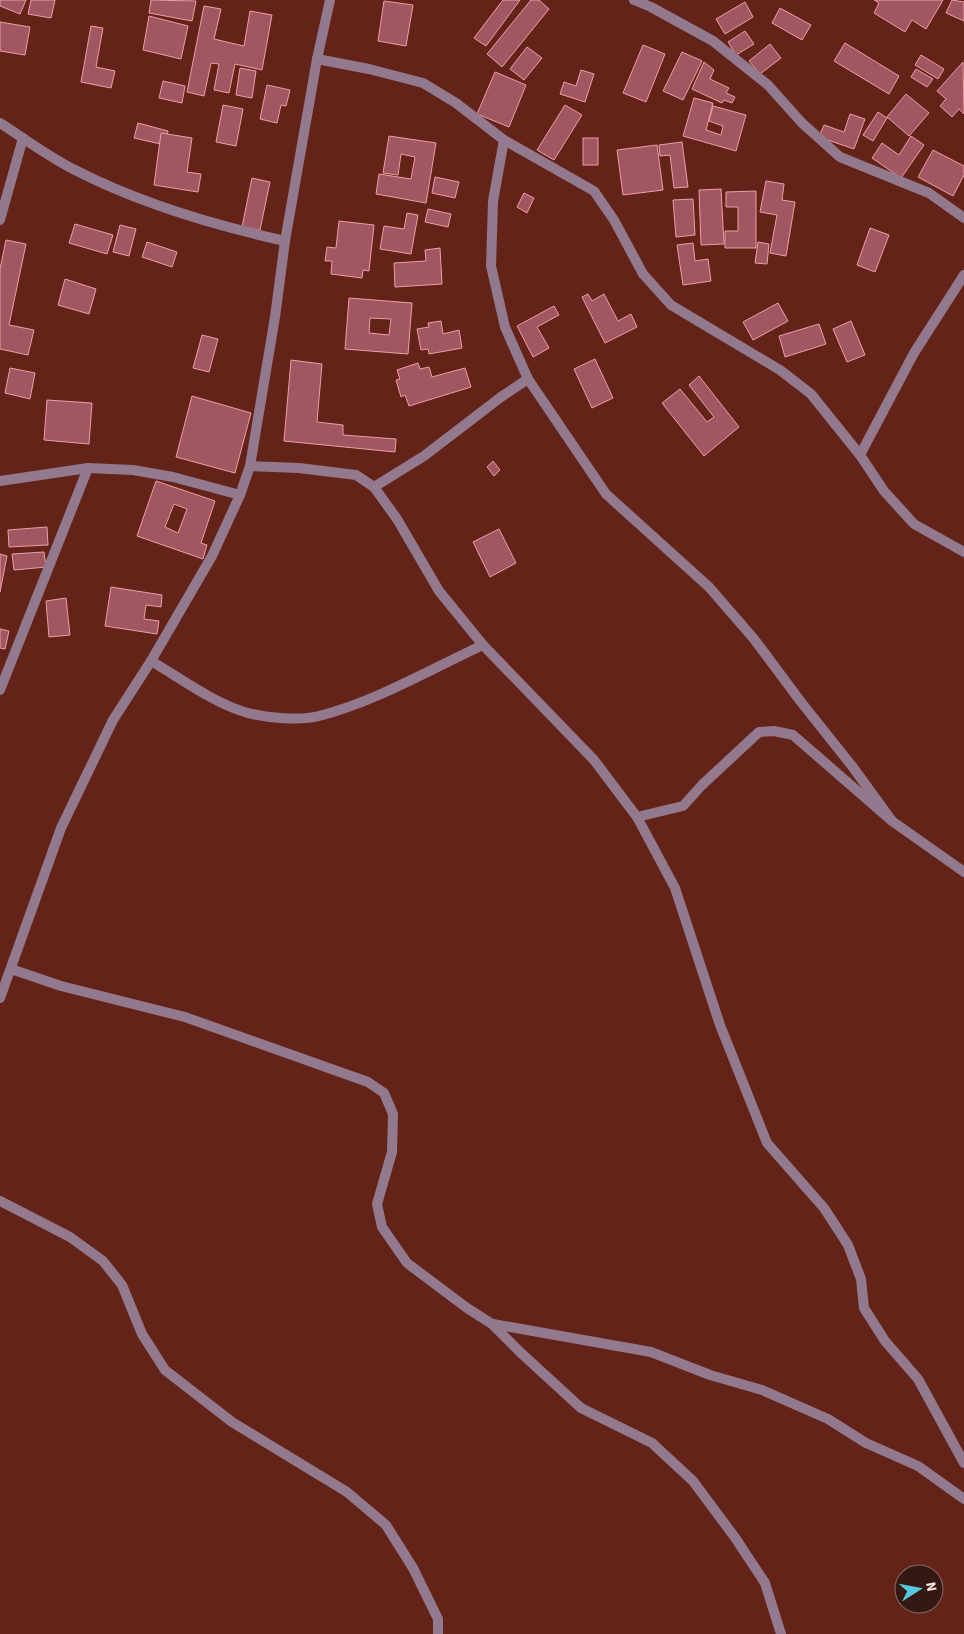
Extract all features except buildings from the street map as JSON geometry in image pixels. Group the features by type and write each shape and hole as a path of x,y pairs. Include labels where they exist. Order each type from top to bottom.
{"street":[{"path":"0,998 61,828 113,720 151,661 212,556 240,495 250,466 285,241 317,58 330,0"},
{"path":"634,0 651,7 713,41 768,85 802,123 840,156 929,193 964,218"},
{"path":"317,58 424,83 456,103 504,140 594,191 614,220 643,274 671,305 780,370 811,394 860,455 884,491 914,524 964,552"},
{"path":"0,123 73,169 119,191 175,212 237,230 285,241"},
{"path":"0,220 23,138"},
{"path":"504,140 493,202 491,266 505,327 528,379 606,494 715,594 754,638 892,821"},
{"path":"860,455 914,353 964,275"},
{"path":"374,487 424,456 501,397 528,379"},
{"path":"250,466 299,468 356,475 374,487 397,519 439,591 483,645 594,760 637,817 676,888 720,1025 767,1143 824,1208 848,1245 861,1279 864,1308 885,1341 918,1380 964,1463"},
{"path":"0,481 88,468 133,470 173,476 240,495"},
{"path":"0,690 88,468"},
{"path":"151,661 213,698 246,712 273,719 318,717 396,688 433,668 483,645"},
{"path":"637,817 683,806 702,785 759,732 774,731 793,735 892,821 964,872"},
{"path":"10,969 61,986 185,1017 368,1082 384,1093 393,1114 392,1152 377,1204 382,1228 407,1263 467,1308 492,1324 581,1408 652,1443 692,1481 736,1538 765,1584 781,1634"},
{"path":"0,1201 70,1237 103,1260 122,1285 142,1334 165,1370 232,1422 347,1492 386,1525 413,1568 438,1619 438,1634"},
{"path":"492,1324 650,1352 710,1375 762,1390 828,1419 866,1442 918,1466 964,1499"}]}
